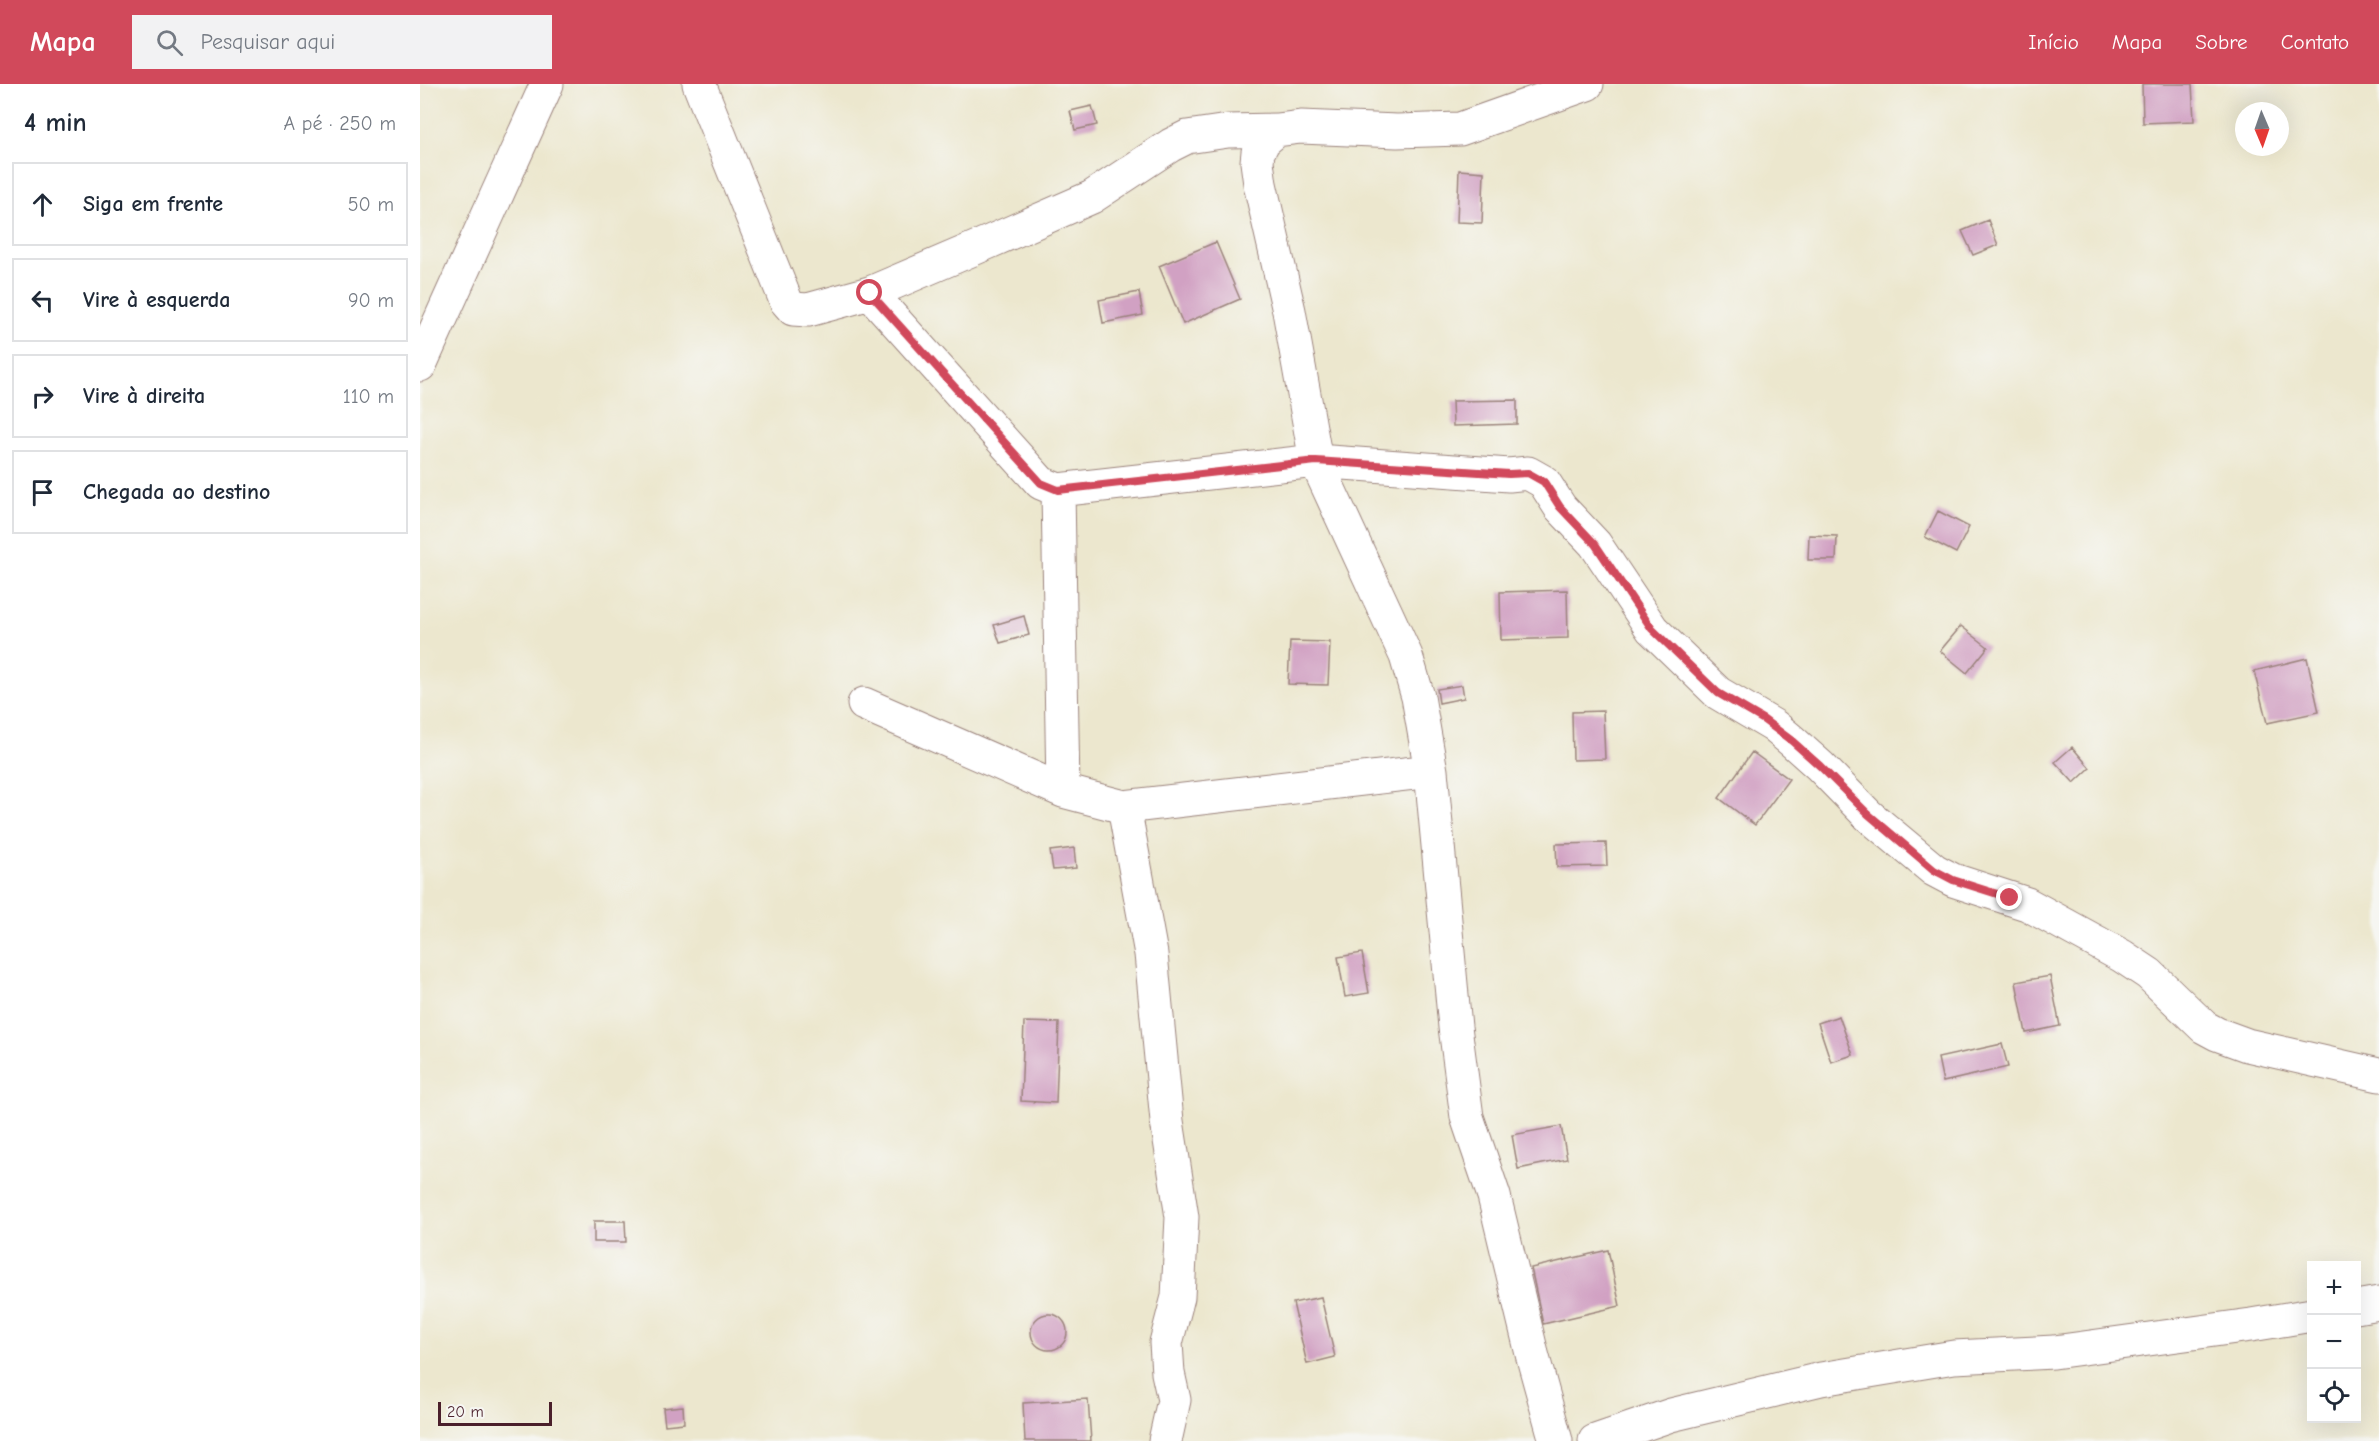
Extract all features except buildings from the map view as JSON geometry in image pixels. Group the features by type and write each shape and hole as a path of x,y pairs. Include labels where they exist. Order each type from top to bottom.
{"street":[{"path":"420,366 547,84"},
{"path":"699,84 786,301 793,309 808,310 870,293 1092,196 1187,137 1228,131 1301,127 1397,131 1460,129 1587,84"},
{"path":"1277,130 1264,141 1258,152 1257,162 1289,311 1316,461 1406,656 1418,697 1431,771 1455,1027 1467,1117 1494,1196 1532,1354 1557,1441"},
{"path":"870,293 1041,483 1058,490 1316,461 1509,474 1528,473 1539,478 1560,507 1595,544 1663,642 1718,693 1764,720 1792,741 1868,814 1934,870 1953,880 2027,904 2122,956 2149,974 2191,1016 2211,1030 2247,1045 2379,1075"},
{"path":"1058,490 1063,791"},
{"path":"864,704 1063,791 1124,807 1431,771"},
{"path":"1124,807 1151,954 1167,1121 1182,1217 1178,1297 1166,1342 1168,1373 1174,1400 1165,1441"},
{"path":"2361,1306 2379,1303"},
{"path":"1595,1441 1671,1415 1821,1379 1954,1357 2054,1352 2251,1326 2307,1316"}],"route":[{"path":"870,293 1011,452 1048,488 1058,490 1316,461 1533,474 1544,482 1560,507 1595,544 1652,629 1704,681 1733,704 1774,726 1820,766 1868,814 1934,870 1978,890 2010,898"}]}
